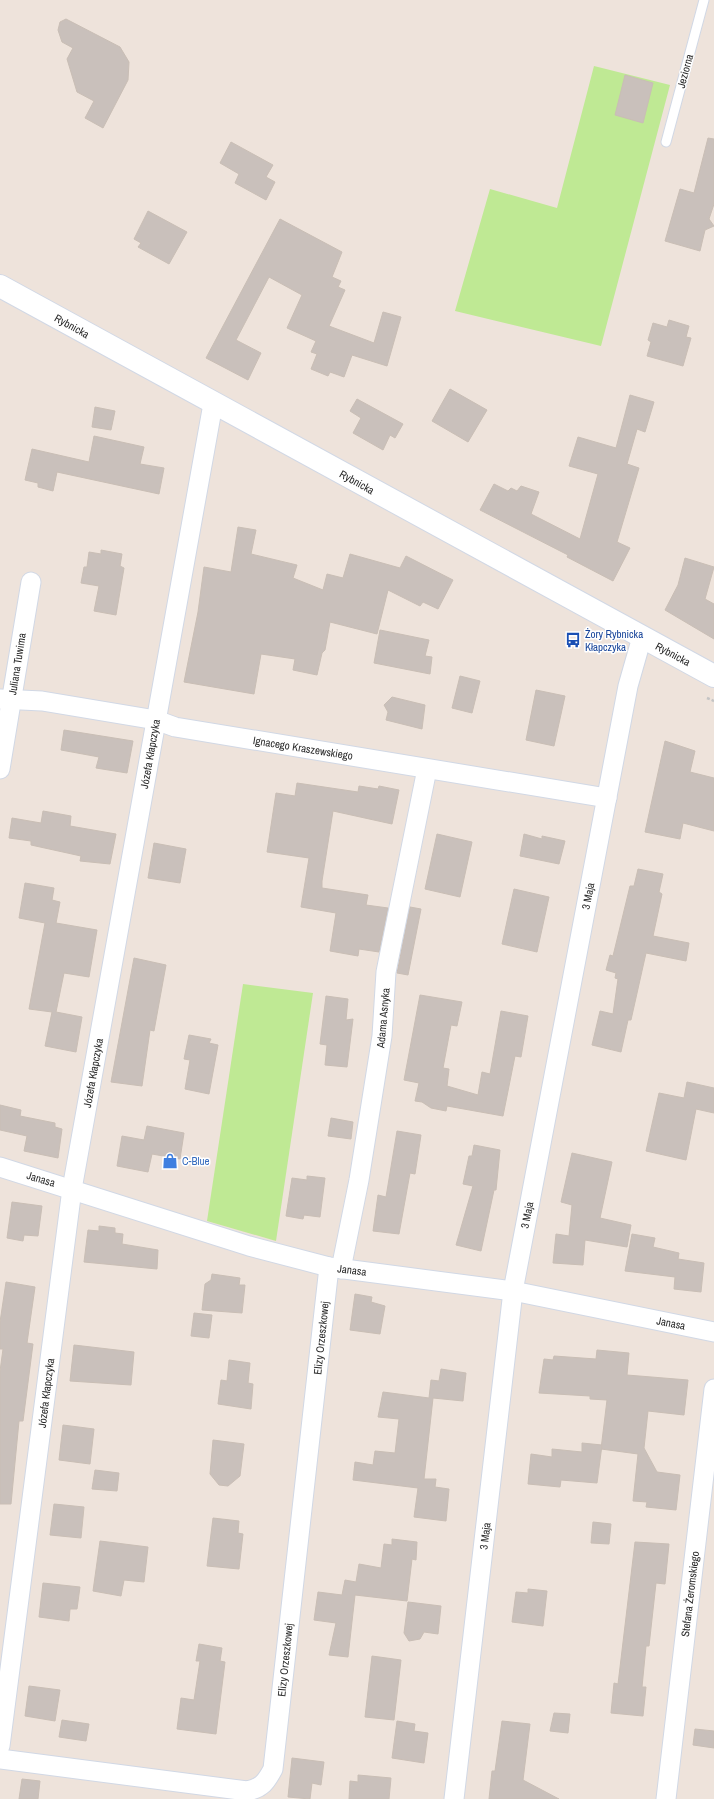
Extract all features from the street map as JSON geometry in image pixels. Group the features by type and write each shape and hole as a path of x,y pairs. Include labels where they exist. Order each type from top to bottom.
{"street":[{"name":"Rybnicka","path":"0,286 213,404 714,676"},
{"name":"Józefa Kłapczyka","path":"0,1746 72,1189 213,404"},
{"name":"Juliana Tuwima","path":"0,769 6,699 31,582"},
{"name":"3 Maja","path":"454,1799 513,1291 628,686 642,637"},
{"name":"Ignacego Kraszewskiego","path":"6,699 42,701 156,720 175,727 607,798"},
{"name":"Adama Asnyka","path":"335,1268 359,1180 382,1036 386,972 427,768"},
{"name":"Janasa","path":"0,1167 249,1246 335,1268 513,1291 714,1332"},
{"name":"Elizy Orzeszkowej","path":"0,1759 247,1790 258,1788 266,1783 273,1769 335,1268"},
{"name":"Stefana Żeromskiego","path":"666,1799 714,1389"}],"lane":[{"name":"Jeziorna","path":"666,142 704,0"}],"green space":[{"path":"594,66 670,85 601,346 455,311 490,189 557,208"},
{"path":"243,984 313,993 276,1241 207,1221"}],"building":[{"path":"66,19 120,47 129,62 128,80 103,128 85,118 94,101 77,92 67,59 73,48 62,42 58,30 60,22"},
{"path":"625,75 653,83 643,123 615,115"},
{"path":"708,138 714,139 714,204 709,219 714,226 705,230 700,251 665,241 680,189 694,193"},
{"path":"231,142 273,165 266,177 275,182 266,200 235,183 239,174 220,163"},
{"path":"148,211 187,232 169,264 138,247 141,243 134,239"},
{"path":"280,219 342,252 332,277 341,281 338,287 345,290 329,326 374,343 383,312 401,317 387,366 352,355 344,377 330,372 328,376 311,369 317,354 311,352 316,341 287,328 302,295 269,277 236,340 261,353 248,380 206,358"},
{"path":"669,320 689,326 686,337 691,338 683,366 647,356 651,342 648,340 653,323 667,327"},
{"path":"450,389 487,410 468,442 432,421"},
{"path":"630,395 654,402 645,432 637,429 627,464 639,468 617,542 630,548 613,581 567,557 568,555 480,510 494,484 508,491 511,488 517,491 521,486 539,492 531,514 580,539 598,474 569,466 578,437 616,448"},
{"path":"357,399 403,424 395,438 390,435 383,450 353,433 361,418 350,411"},
{"path":"95,407 115,411 111,430 92,427"},
{"path":"94,436 144,447 140,464 164,468 159,494 57,472 53,491 38,487 38,483 25,480 32,449 89,462"},
{"path":"238,527 256,530 251,554 297,565 293,578 323,590 327,574 343,578 350,554 400,568 406,556 453,580 438,609 423,602 420,606 388,590 377,634 330,622 325,650 322,653 317,675 293,670 295,659 261,654 254,694 184,682 198,612 204,567 231,572"},
{"path":"101,550 122,554 120,566 124,568 116,615 94,611 99,586 81,583 84,567 87,567 89,552 101,554"},
{"path":"685,558 714,567 705,599 714,604 714,639 665,610 678,585"},
{"path":"380,630 429,640 425,656 432,657 430,674 374,663"},
{"path":"460,676 480,681 472,713 452,708"},
{"path":"536,690 565,696 554,746 526,740"},
{"path":"392,697 425,705 422,729 386,720 388,712 384,705"},
{"path":"64,730 133,741 127,773 96,768 99,757 61,750"},
{"path":"665,741 695,751 690,772 714,778 714,831 683,823 680,839 645,832"},
{"path":"297,783 358,792 359,786 378,789 379,786 399,790 392,824 333,811 322,881 322,888 368,895 366,905 388,908 379,952 359,949 358,956 330,951 336,913 301,907 309,858 267,852 276,793 295,796"},
{"path":"43,811 71,816 70,826 116,834 110,864 80,861 81,856 31,845 31,841 9,838 12,818 41,823"},
{"path":"437,834 472,842 460,897 425,889"},
{"path":"524,834 542,839 542,836 565,841 559,864 520,856"},
{"path":"154,843 186,849 180,883 148,878"},
{"path":"638,869 663,874 659,892 662,894 653,936 689,943 686,961 646,953 631,1020 628,1020 621,1052 592,1045 600,1011 613,1014 618,979 615,978 616,973 606,970 610,955 613,956 630,886 634,886"},
{"path":"25,883 54,888 52,900 60,902 56,923 97,930 89,977 64,973 56,1012 82,1017 76,1052 45,1046 52,1012 29,1009 45,923 19,918"},
{"path":"514,889 549,897 537,952 502,944"},
{"path":"410,907 421,909 408,975 397,973"},
{"path":"134,958 166,965 154,1031 150,1030 142,1086 111,1082"},
{"path":"420,995 462,1002 457,1026 451,1025 443,1068 449,1069 447,1086 478,1095 482,1072 490,1074 501,1011 528,1016 521,1057 515,1056 503,1116 447,1106 446,1111 431,1108 422,1102 415,1101 419,1083 404,1080"},
{"path":"326,996 348,999 346,1020 353,1019 347,1067 325,1065 327,1045 320,1044"},
{"path":"189,1035 211,1039 209,1043 218,1045 209,1094 185,1089 190,1060 184,1059"},
{"path":"687,1082 714,1088 714,1113 696,1109 686,1160 646,1151 659,1093 684,1098"},
{"path":"0,1105 21,1110 20,1116 55,1123 55,1127 62,1129 58,1158 24,1151 27,1136 0,1130"},
{"path":"331,1118 353,1122 351,1139 328,1136"},
{"path":"147,1126 184,1133 180,1159 152,1154 148,1172 117,1166 122,1136 144,1140"},
{"path":"397,1131 421,1135 415,1174 410,1173 399,1234 373,1231 378,1195 386,1197"},
{"path":"474,1145 500,1150 496,1190 494,1190 481,1251 456,1245 473,1186 463,1184 469,1156 472,1156"},
{"path":"572,1153 612,1162 600,1218 631,1225 627,1247 585,1240 583,1265 553,1263 556,1234 569,1236 572,1205 561,1202"},
{"path":"307,1176 325,1178 320,1217 304,1215 303,1219 286,1216 292,1178 307,1180"},
{"path":"12,1202 42,1206 38,1236 24,1235 23,1241 7,1238"},
{"path":"99,1226 115,1228 115,1233 123,1234 122,1244 158,1250 157,1269 84,1262 88,1230 99,1231"},
{"path":"632,1234 655,1238 653,1247 679,1253 678,1259 704,1263 701,1292 674,1289 675,1277 625,1271"},
{"path":"212,1274 240,1278 239,1285 245,1285 242,1313 202,1310 205,1284 211,1280"},
{"path":"6,1282 35,1287 27,1343 33,1344 23,1421 19,1421 11,1504 0,1504 0,1371 3,1349 0,1349 0,1322"},
{"path":"355,1294 372,1297 371,1302 385,1306 380,1334 350,1330"},
{"path":"194,1313 212,1315 209,1338 191,1336"},
{"path":"74,1345 134,1352 131,1385 70,1381"},
{"path":"597,1350 629,1353 627,1375 688,1380 684,1415 648,1411 644,1448 657,1472 680,1475 676,1510 646,1507 647,1502 633,1501 638,1454 601,1449 607,1400 590,1399 590,1396 539,1393 544,1359 553,1360 554,1356 596,1359"},
{"path":"229,1360 250,1363 248,1383 253,1384 251,1409 218,1404 221,1380 227,1381"},
{"path":"441,1369 466,1373 463,1401 433,1398 424,1479 436,1479 435,1487 449,1489 446,1521 414,1517 418,1488 353,1480 355,1462 373,1465 375,1451 395,1453 399,1419 378,1417 383,1392 429,1398 431,1380 439,1381"},
{"path":"63,1425 94,1429 90,1464 59,1460"},
{"path":"213,1440 244,1444 240,1476 228,1486 219,1485 210,1474"},
{"path":"582,1443 602,1445 597,1483 561,1480 560,1487 528,1484 531,1454 552,1457 552,1449 582,1452"},
{"path":"95,1470 119,1473 117,1491 92,1489"},
{"path":"54,1504 84,1507 81,1538 50,1535"},
{"path":"213,1518 239,1521 238,1533 243,1534 239,1569 207,1566"},
{"path":"593,1522 611,1524 609,1544 591,1543"},
{"path":"392,1539 417,1542 416,1560 412,1559 407,1601 355,1595 348,1657 329,1655 336,1623 314,1620 318,1592 342,1595 345,1580 356,1582 359,1564 381,1568 384,1544 392,1545"},
{"path":"100,1541 148,1547 144,1582 124,1580 121,1596 93,1591"},
{"path":"635,1542 669,1544 665,1584 656,1583 649,1646 646,1646 642,1687 646,1687 643,1716 611,1713 614,1683 618,1684"},
{"path":"43,1583 80,1587 77,1609 70,1609 69,1621 39,1617"},
{"path":"528,1589 547,1591 543,1626 512,1622 516,1592 528,1593"},
{"path":"408,1602 441,1606 438,1634 424,1632 420,1639 409,1641 404,1633"},
{"path":"199,1644 222,1648 220,1661 225,1662 216,1734 177,1729 181,1698 194,1700 200,1661 196,1661"},
{"path":"372,1656 401,1660 394,1720 365,1717"},
{"path":"29,1686 60,1690 55,1721 25,1716"},
{"path":"554,1713 570,1714 568,1733 550,1731"},
{"path":"62,1720 89,1724 86,1741 59,1737"},
{"path":"397,1721 415,1724 414,1731 428,1733 424,1763 392,1758"},
{"path":"502,1721 530,1724 523,1780 559,1799 489,1799 492,1771 495,1771"},
{"path":"695,1729 714,1731 714,1748 693,1745"},
{"path":"292,1758 324,1762 321,1785 312,1783 310,1799 288,1797"},
{"path":"358,1775 391,1778 389,1799 349,1799 350,1781 358,1782"},
{"path":"22,1779 40,1781 38,1799 19,1799"}],"place":[{"name":"Żory Rybnicka Kłapczyka","path":"573,640"},
{"name":"C-Blue","path":"170,1161"}]}
